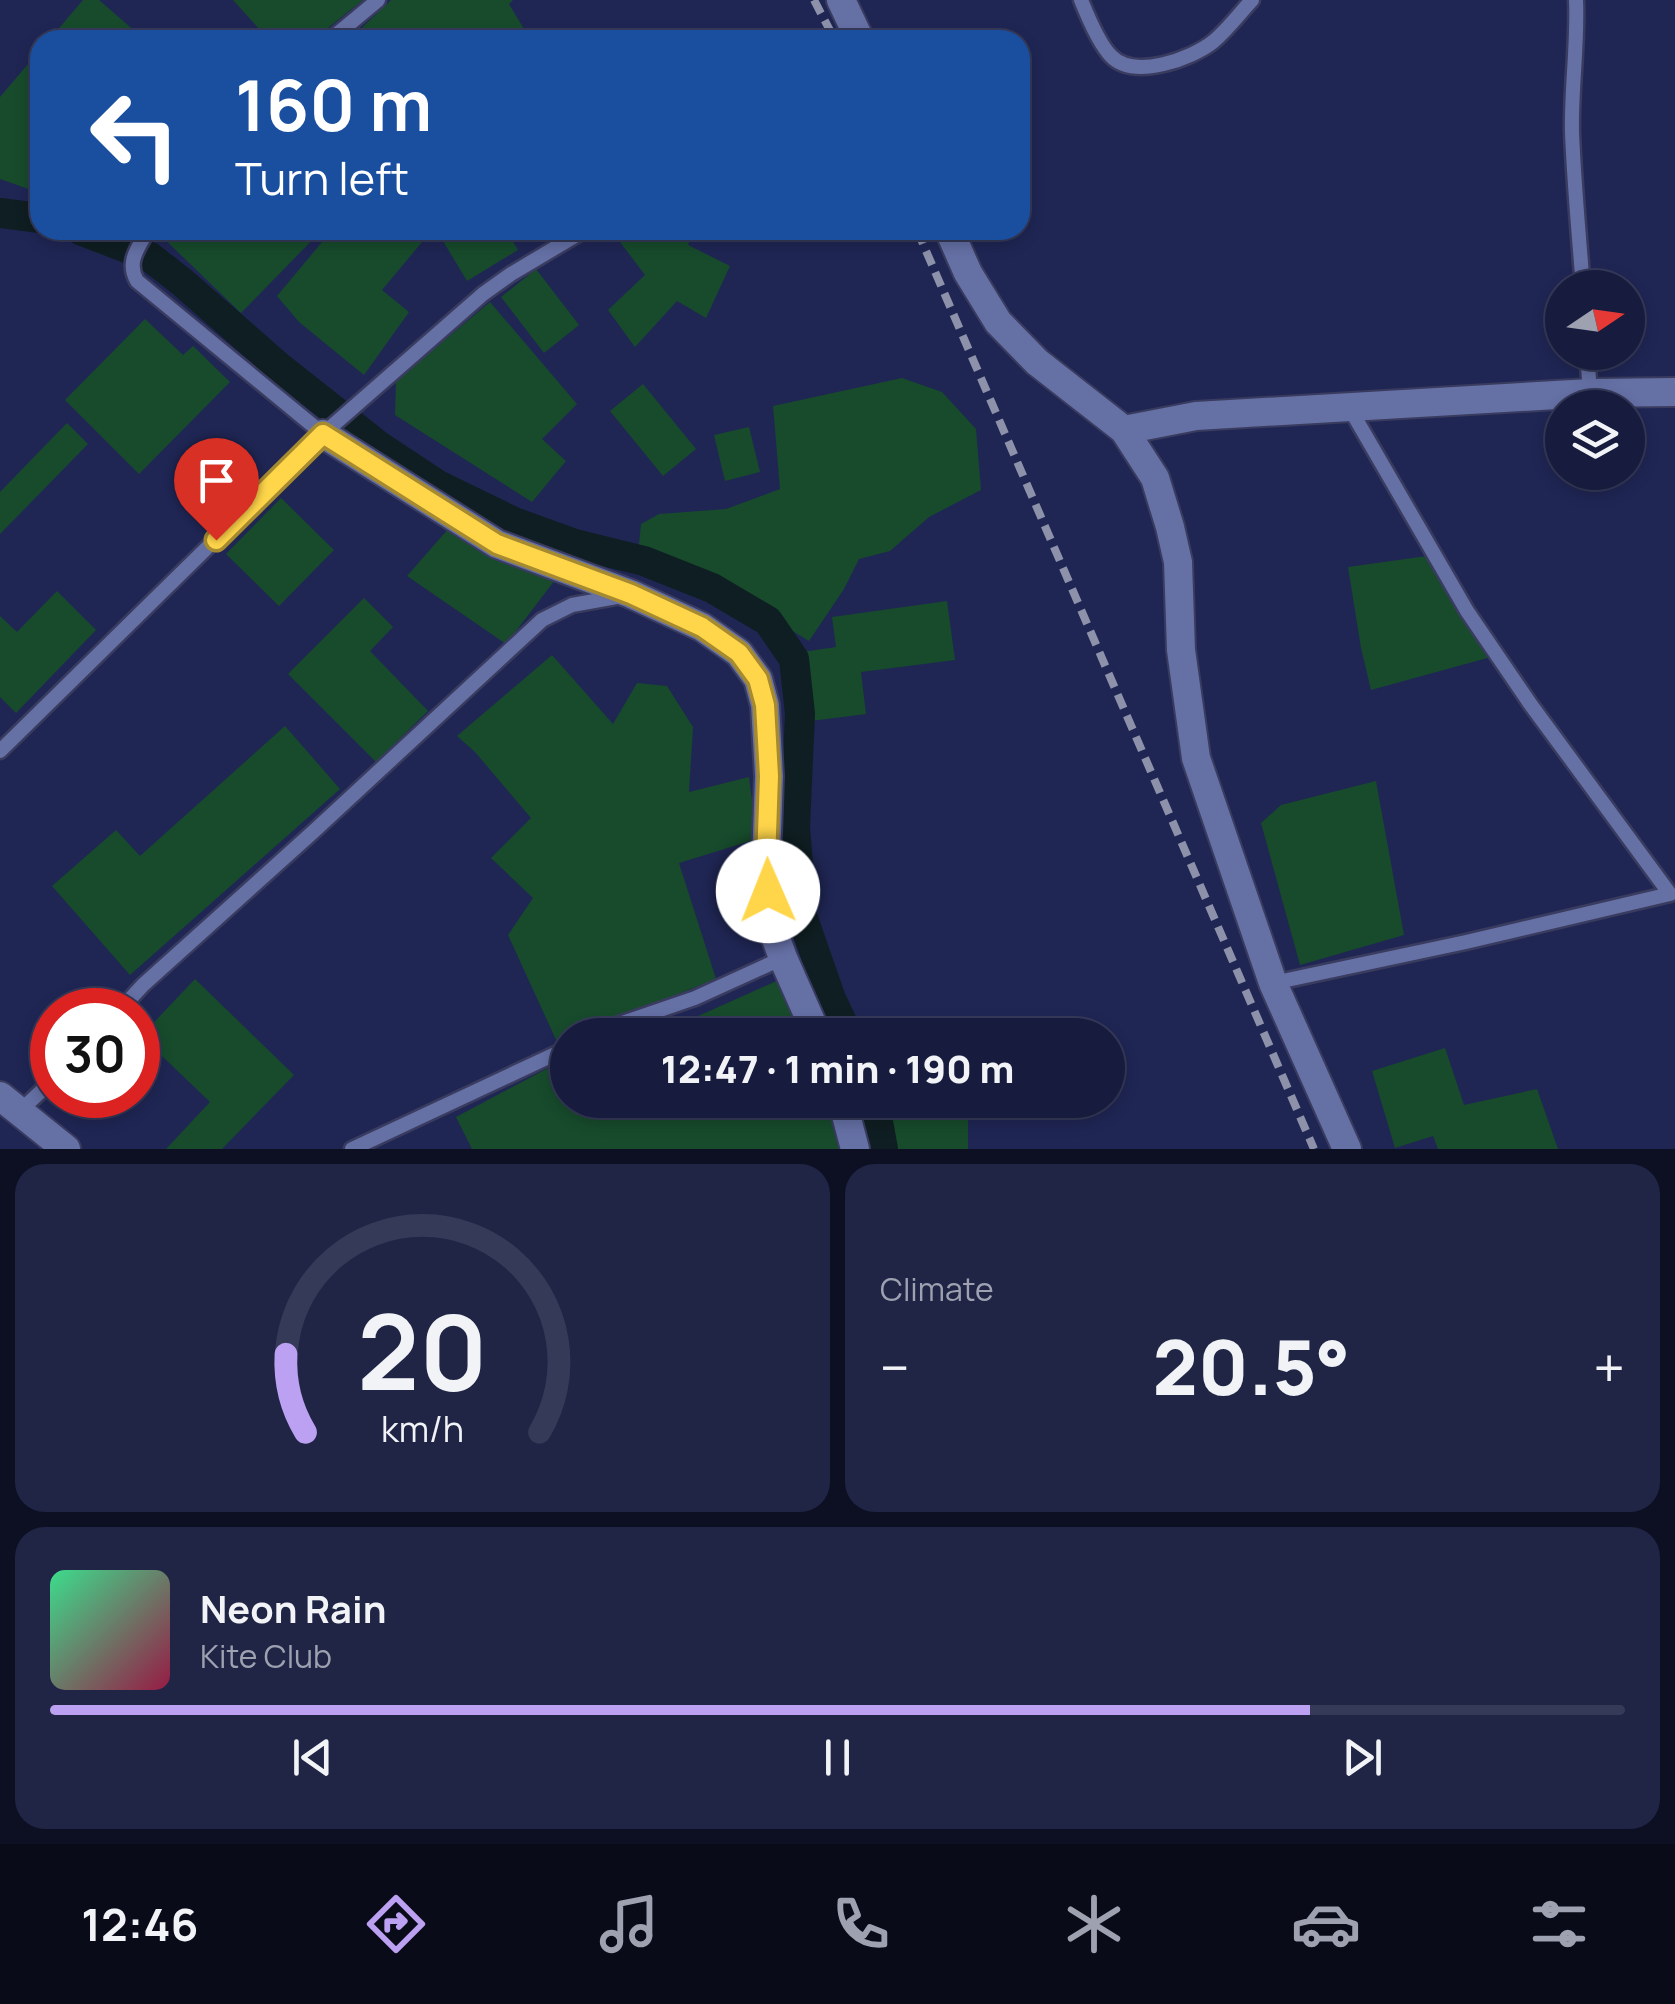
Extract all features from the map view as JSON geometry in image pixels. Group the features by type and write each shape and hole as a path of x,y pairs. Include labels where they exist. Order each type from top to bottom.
{"street":[{"path":"841,0 855,30"},
{"path":"954,240 968,273 998,322 1036,362 1124,430 1155,478 1178,562 1181,650 1196,758 1273,984 1347,1149"},
{"path":"1645,392 1675,392"},
{"path":"1124,430 1196,416 1545,396"},
{"path":"331,428 497,544 631,594 702,627 739,653 758,679 765,705 769,919 809,1018"},
{"path":"10,1103 66,1149"},
{"path":"847,1118 855,1149"}],"lane":[{"path":"342,30 378,0"},
{"path":"1080,0 1109,55 1122,64 1148,67 1189,57 1213,42 1252,0"},
{"path":"1576,0 1572,134 1582,270"},
{"path":"143,240 131,270 137,282 331,428"},
{"path":"0,751 331,428 483,294 568,240"},
{"path":"1273,984 1672,899 1468,611 1349,408"},
{"path":"140,988 542,620 572,604 631,594"},
{"path":"637,1018 695,998 783,958"},
{"path":"352,1149 550,1056"}],"green space":[{"path":"83,0 99,0 134,30 58,30"},
{"path":"233,0 363,0 326,30 260,30"},
{"path":"391,0 513,0 509,4 525,30 360,30"},
{"path":"30,62 30,190 0,179 0,97"},
{"path":"165,240 312,240 241,313"},
{"path":"324,240 422,242 382,290 409,312 364,375 299,322 277,296"},
{"path":"442,240 512,240 518,250 467,281"},
{"path":"619,240 690,240 688,245 730,266 706,318 677,301 635,347 608,310 645,275"},
{"path":"536,269 579,325 544,353 501,297"},
{"path":"490,302 577,404 542,439 566,461 532,502 395,415 396,381"},
{"path":"145,319 183,355 193,346 230,382 139,474 65,400"},
{"path":"902,378 942,392 976,429 981,490 929,517 890,551 859,559 809,641 718,586 638,554 641,524 659,514 726,509 780,489 773,406"},
{"path":"643,384 696,449 663,476 610,411"},
{"path":"67,423 88,444 0,534 0,492"},
{"path":"749,427 760,472 725,481 714,435"},
{"path":"281,498 334,550 279,606 226,554"},
{"path":"449,528 555,580 506,644 407,576"},
{"path":"1427,556 1491,657 1371,690 1348,567"},
{"path":"57,591 96,630 16,713 0,697 0,616 17,632"},
{"path":"364,598 393,627 370,651 428,711 376,762 288,674"},
{"path":"947,601 955,660 861,672 866,714 811,721 802,652 836,647 832,617"},
{"path":"552,655 613,724 637,683 667,686 693,727 689,792 749,777 757,839 679,863 716,979 618,1018 550,1018 550,1027 508,935 533,898 491,858 531,818 457,736"},
{"path":"285,726 340,789 130,975 52,886 116,830 140,856"},
{"path":"1376,781 1404,935 1300,965 1261,823 1281,805"},
{"path":"783,978 803,1018 694,1018"},
{"path":"195,979 294,1075 222,1149 166,1149 210,1102 160,1054 160,1016"},
{"path":"1445,1048 1464,1105 1537,1089 1558,1149 1438,1149 1433,1136 1395,1148 1372,1071"},
{"path":"550,1067 550,1118 839,1118 843,1149 472,1149 456,1117"},
{"path":"888,1118 968,1118 968,1149 896,1149"}],"waterway":[{"path":"0,213 30,217"},
{"path":"106,240 150,257 379,446 438,485 514,522 575,544 644,561 712,588 768,621 794,659 800,714 795,827 802,916 840,1018"},
{"path":"877,1118 883,1149"}],"railway":[{"path":"814,0 830,30"},
{"path":"921,240 1314,1149"}],"route":[{"path":"216,540 323,434 497,544 631,594 702,627 739,653 758,679 765,705 768,891"}]}
